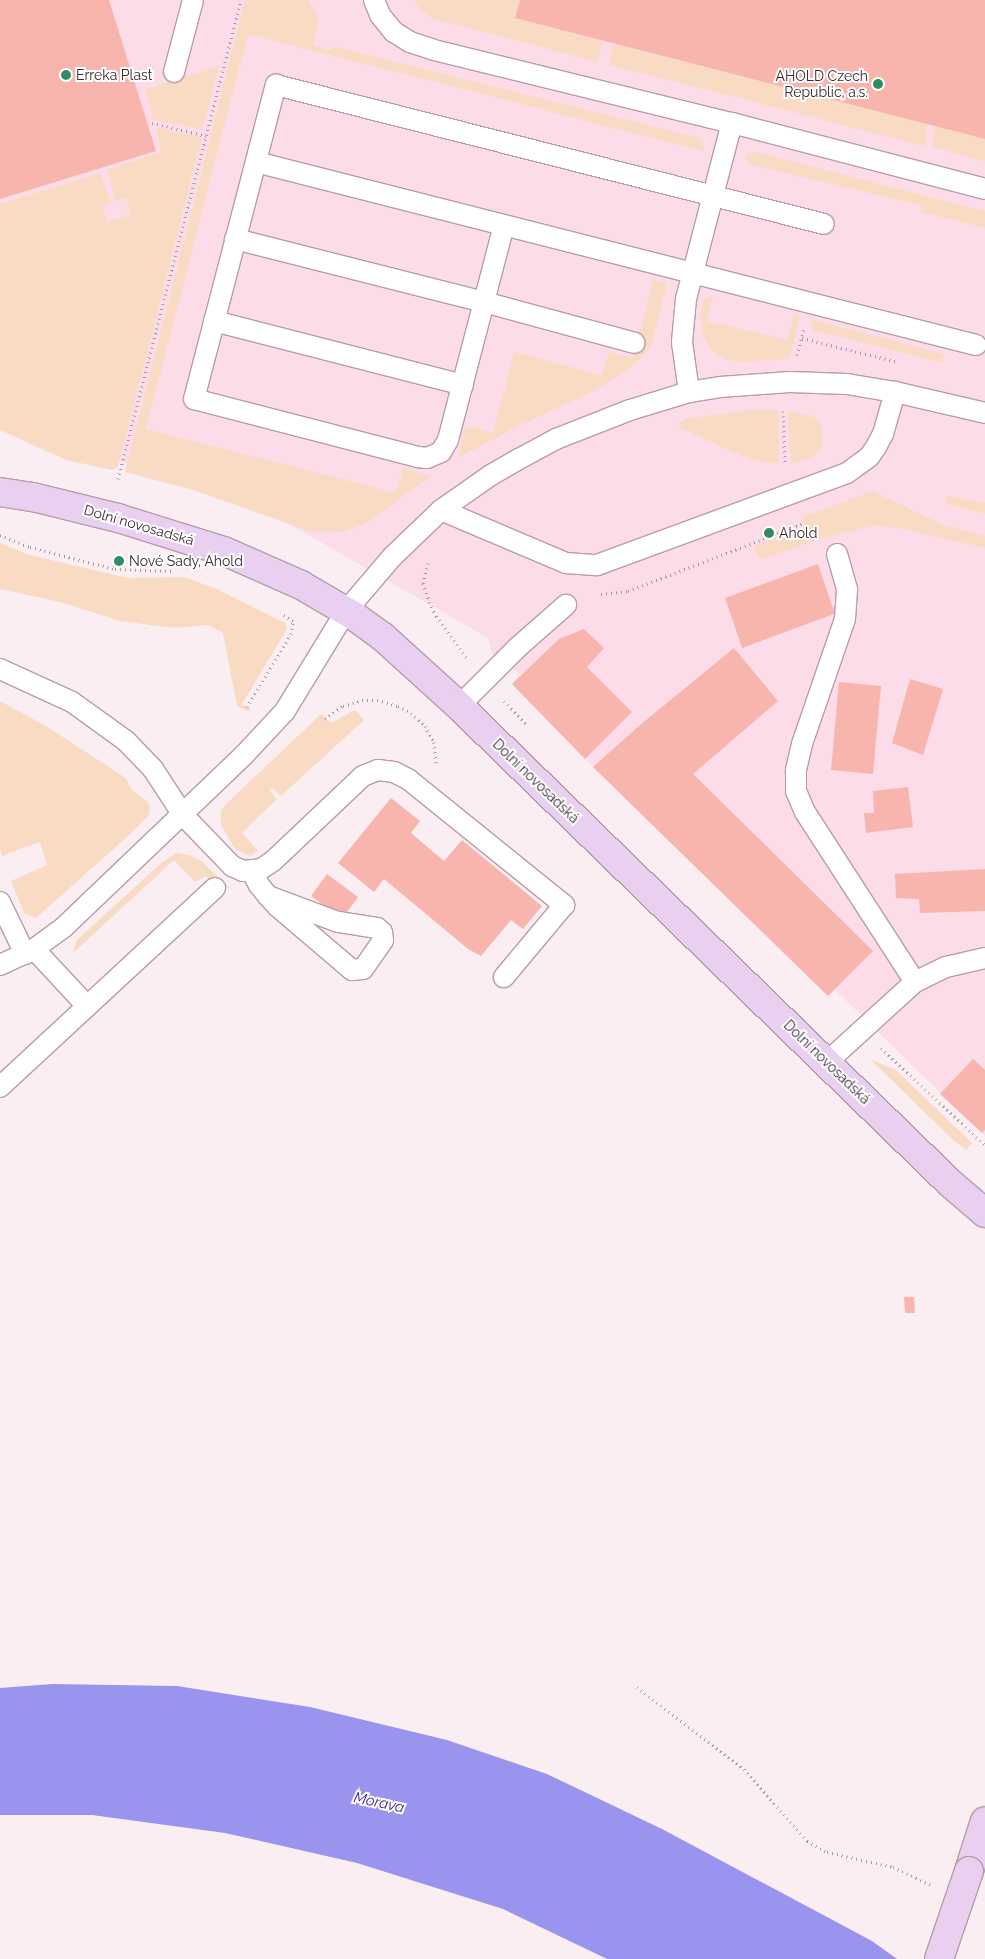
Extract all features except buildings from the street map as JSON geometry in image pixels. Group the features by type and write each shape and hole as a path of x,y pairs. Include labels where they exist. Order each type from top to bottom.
{"main road":[{"name":"Dolní novosadská","path":"0,492 34,497 118,518 224,550 301,585 346,611 395,648 459,706 950,1183 985,1213"},
{"path":"938,1959 985,1821"}],"lane":[{"path":"174,72 193,0"},
{"path":"374,0 380,15 394,32 410,42 434,50 732,123 985,189"},
{"path":"504,224 463,385 445,447 440,452 427,458 194,399 276,85 824,224"},
{"path":"689,392 682,342 685,308 692,272 732,123"},
{"path":"256,162 976,344"},
{"path":"235,239 484,302 636,344"},
{"path":"214,321 463,385"},
{"path":"0,965 30,952 64,927 244,755 285,711 346,611 398,550 441,510 491,475 556,439 630,410 689,392 720,387 790,382 847,384 895,392 985,413"},
{"path":"441,510 566,563 597,565 847,473 869,457 876,447 883,434 895,392"},
{"path":"838,554 848,590 845,619 802,744 796,771 796,791 805,812 916,982"},
{"path":"459,706 518,647 566,605"},
{"path":"0,670 72,702 126,741 152,769 183,815 232,866 243,872 252,872 273,861 363,776 378,770 394,772 428,796 564,905 504,977"},
{"path":"252,872 268,896 352,970 363,969 383,940 382,932 377,928 338,922 268,896"},
{"path":"0,1087 216,888"},
{"path":"0,902 30,952 87,1006"},
{"path":"827,1062 916,982 946,967 985,958"}],"path":[{"path":"118,479 241,0"},
{"path":"152,123 206,136"},
{"path":"796,358 804,328"},
{"path":"802,338 906,364"},
{"path":"783,410 785,464"},
{"path":"0,535 30,547 115,569 183,571"},
{"path":"246,707 294,627 290,618 275,610"},
{"path":"325,719 344,706 362,700 377,700 411,712 426,726 434,742 436,773 428,796"},
{"path":"862,1031 985,1145"},
{"path":"637,1687 744,1769 808,1841 827,1852 893,1867 934,1886"}],"shaded area":[{"path":"0,0 985,0 985,1136 835,990 828,996 593,767 512,684 521,675 492,653 488,638 275,516 218,493 122,462 66,450 0,422"},
{"path":"245,0 308,0 319,19 313,45 329,50 335,47 354,51 699,138 704,148 703,151 248,34 146,429 396,493 403,468 431,476 368,522 344,532 309,531 193,490 125,472"},
{"path":"414,0 520,0 515,18 602,41 598,62 433,19 420,10"},
{"path":"613,44 928,124 925,146 609,65"},
{"path":"219,66 202,130 153,119 145,90"},
{"path":"935,126 985,139 985,161 932,147"},
{"path":"160,128 202,138 118,467 112,470 66,460 0,430 0,204 100,173 111,202 102,206 108,221 131,215 126,197 116,201 107,170 161,152 156,130"},
{"path":"755,152 985,211 985,228 920,212 922,206 754,165 744,160 748,153"},
{"path":"653,280 667,283 653,340 649,349 639,360 626,371 590,393 516,427 458,458 465,426 493,433 514,352 602,375 609,352 633,358"},
{"path":"713,295 707,321 787,340 794,315 800,317 789,359 739,362 725,359 713,352 704,338 700,317 704,300"},
{"path":"813,320 944,354 942,363 811,329"},
{"path":"757,409 778,410 779,464 751,460 678,427 680,422 685,419"},
{"path":"788,411 814,417 820,423 824,438 820,451 813,457 791,464"},
{"path":"872,491 946,526 985,536 985,548 876,525 816,540 760,560 753,546 805,528 802,517"},
{"path":"948,496 985,503 985,514 947,504 944,498"},
{"path":"0,543 30,555 128,578 184,577 217,589 285,623 287,629 242,704 252,710 247,711 237,706 223,633 208,625 175,628 120,621 60,602 0,589"},
{"path":"0,701 46,726 126,778 132,790 148,802 150,807 149,815 126,838 36,918 24,913 11,881 47,865 40,842 2,856 0,849"},
{"path":"355,710 364,720 281,796 272,788 269,790 277,799 242,833 258,851 250,856 235,849 221,825 221,811 227,803 321,714 331,723"},
{"path":"176,853 189,855 200,860 229,887 222,894 206,876 195,882 174,860 72,954 77,940 160,864"},
{"path":"870,1059 896,1070 972,1143 966,1150 953,1140"}],"water":[{"name":"Morava","path":"52,1684 177,1686 310,1707 447,1740 547,1774 662,1829 872,1941 897,1959 607,1959 503,1909 357,1863 225,1833 92,1815 0,1815 0,1688"}],"place":[{"name":"Erreka Plast","path":"66,75"},
{"name":"AHOLD Czech Republic, a.s.","path":"878,84"},
{"name":"Ahold","path":"769,533"},
{"name":"Nové Sady, Ahold","path":"119,561"}]}
